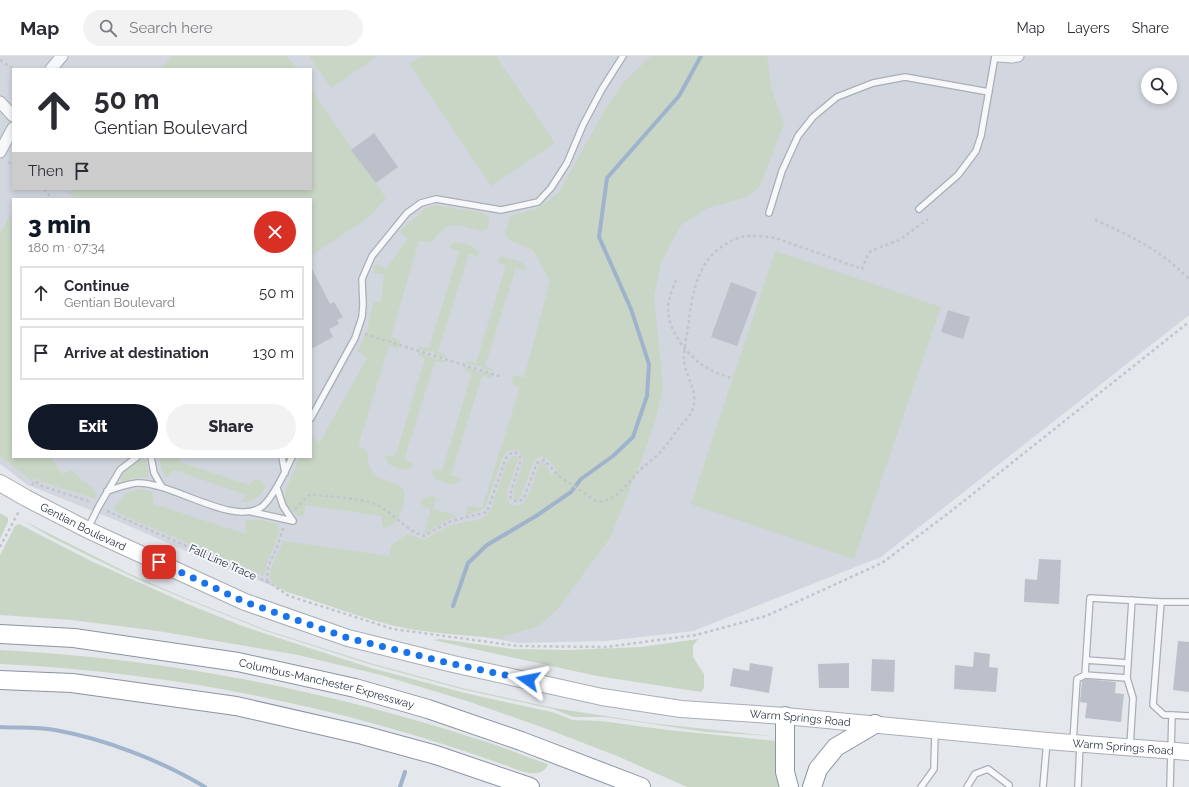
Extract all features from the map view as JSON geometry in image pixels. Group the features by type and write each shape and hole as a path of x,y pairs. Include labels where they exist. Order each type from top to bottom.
{"highway":[{"name":"Columbus-Manchester Expressway","path":"0,634 74,638 238,662 355,688 428,708 521,741 641,787"},
{"path":"0,680 72,684 236,706 362,735 436,755 530,787"},
{"path":"785,716 785,772 789,787"},
{"path":"812,787 818,769 836,747 875,724"}],"main road":[{"name":"Gentian Boulevard","path":"0,482 26,498 88,530 245,602 348,638 416,654"},
{"name":"Warm Springs Road","path":"416,654 453,664 602,697 681,709 785,716 1047,741 1189,752"}],"street":[{"path":"52,68 62,56"},
{"path":"998,56 1018,56"},
{"path":"0,102 12,115"},
{"path":"0,152 12,130"}],"lane":[{"path":"312,416 355,338 362,317 362,279 372,256 407,213 421,203 436,199 501,210 538,202 551,188 567,163 583,125 602,89 623,56"},
{"path":"920,209 958,175 976,151 981,136 995,56"},
{"path":"769,213 782,171 798,136 813,117 837,97 873,83 905,77 989,92"},
{"path":"88,530 107,491 120,470 136,458"},
{"path":"151,458 154,473 162,487"},
{"path":"282,458 285,474"},
{"path":"252,512 261,508 277,488 292,458"},
{"path":"107,491 123,485 138,483 162,487 216,507 239,512 252,512 287,517"},
{"path":"277,488 287,517"},
{"path":"1085,674 1090,598 1189,602"},
{"path":"1130,747 1133,698 1127,678 1132,600"},
{"path":"1161,602 1153,705 1164,715 1189,716"},
{"path":"1086,660 1128,663"},
{"path":"1078,787 1076,743 1078,679 1085,674 1127,678"},
{"path":"1170,787 1172,715"},
{"path":"921,787 934,768 935,730"},
{"path":"1043,787 1047,741"},
{"path":"967,787 975,774 988,768 1009,787"}],"path":[{"path":"0,60 12,68"},
{"path":"45,190 51,198"},
{"path":"267,582 268,568 278,545 287,517 312,494 365,501 376,504 414,533 424,536 451,521 486,512 506,458 515,452 520,456 520,462 510,495 511,499 516,502 524,498 537,463 540,460 547,462 559,476 596,501 602,502 609,500 617,495 640,470 662,450 692,412 695,393 684,361 693,294 704,264 714,251 730,241 739,238 750,236 776,238 862,268 867,256 871,252 899,240 928,219"},
{"path":"1096,220 1140,241 1155,250 1176,266 1189,279"},
{"path":"676,280 669,300 668,311 670,321 680,342 704,366 714,372 733,379"},
{"name":"Fall Line Trace","path":"0,547 35,481 42,486 89,501 116,516 267,582 289,596 393,629 518,646 606,647 696,635 766,616 882,563 950,512 1189,322"},
{"path":"357,331 502,377"}],"shaded area":[{"path":"0,56 1189,56 1189,315 881,557 693,631 606,641 518,643 403,623 288,592 206,560 118,521 28,485 0,464"}],"green space":[{"path":"172,56 286,56 297,68 161,68"},
{"path":"309,56 378,56 331,88"},
{"path":"421,56 496,56 555,143 491,186 409,64"},
{"path":"651,56 767,56 772,91 784,124 760,186 747,197 708,208 680,226 661,263 654,298 663,386 655,421 643,456 610,538 556,611 537,627 504,636 504,639 435,633 395,626 287,592 274,584 271,580 270,572 283,541 389,556 391,546 407,534 424,540 449,526 478,520 487,515 490,511 507,462 512,456 516,456 518,460 507,492 508,500 511,504 517,506 522,504 526,499 540,463 545,463 552,476 556,470 548,459 540,456 533,463 521,496 518,500 514,499 514,488 522,467 523,456 519,450 510,450 503,457 485,507 482,510 465,515 468,506 482,508 520,387 512,384 513,376 516,375 524,378 550,281 533,250 509,240 505,232 510,217 538,208 559,192 604,111 624,82"},
{"path":"312,90 386,198 369,217 312,255 312,198 74,198 70,193 72,190 312,190"},
{"path":"435,205 480,212 488,216 489,224 488,228 481,231 454,225 448,226 438,234 432,242 419,241 391,337 401,342 398,349 389,346 358,446 367,450 369,465 376,475 404,490 405,495 401,513 395,523 386,528 382,526 382,516 306,505 304,515 298,515 294,513 286,504 285,496 299,458 312,458 312,438 320,442 367,358 357,351 367,332 372,306 374,302 381,302 384,274 374,273 374,267 377,264 386,269 408,238 400,233 401,230 426,208"},
{"path":"12,212 12,458 52,458 62,474 72,470 95,490 97,496 96,499 42,482 34,478 32,481 0,456 0,233"},
{"path":"454,242 471,246 479,253 477,256 469,254 438,351 446,355 447,358 435,354 433,351 430,352 418,349 420,347 429,348 459,251 450,248"},
{"path":"775,251 941,307 854,559 691,504"},
{"path":"503,257 522,262 526,268 523,270 516,268 485,366 493,369 494,372 483,369 480,366 465,363 468,361 476,363 506,265 498,263 499,258"},
{"path":"418,352 446,361 445,363 435,361 404,460 413,463 414,465 411,468 404,470 388,464 385,457 388,455 395,457 425,358 418,355"},
{"path":"464,366 478,372 482,371 493,375 491,378 482,376 451,475 460,478 461,480 455,484 449,484 435,479 431,472 434,469 442,471 472,373 465,370"},
{"path":"142,458 146,460 149,477 133,478 123,482 120,480 132,465"},
{"path":"161,458 180,458 178,461 249,485 255,479 262,481 265,487 261,494 255,499 241,502 247,495 174,470 167,477 161,468"},
{"path":"140,489 152,492 154,504 246,534 245,523 247,520 261,520 278,524 279,529 277,538 267,563 264,576 118,513 113,508 126,493"},
{"path":"429,496 435,497 436,500 433,509 458,516 449,519 425,534 424,533 431,509 423,506 421,502 424,498"},
{"path":"0,513 8,518 8,522 0,539"},
{"path":"22,520 130,574 183,597 266,630 370,663 462,688 554,708 650,723 772,736 706,732 605,717 573,717 553,709 461,689 369,664 266,631 183,598 135,578 93,558 49,536"},
{"path":"19,524 91,561 185,603 245,627 371,668 469,694 552,712 573,720 601,721 668,730 777,741 782,787 687,787 617,756 550,730 467,701 381,675 298,655 158,631 72,620 0,615 0,555 15,526"},
{"path":"440,639 514,649 567,650 641,647 698,639 693,646 693,657 704,674 704,688 701,692 597,676 433,640"},
{"path":"0,650 61,654 181,668 301,691 419,721 486,742 548,764 544,770 538,773 524,772 397,730 332,713 200,685 67,668 0,664"}],"building":[{"path":"374,133 398,167 376,183 351,150"},
{"path":"312,269 330,304 334,302 343,317 337,320 339,324 329,329 333,337 312,348"},
{"path":"731,282 757,292 737,346 711,337"},
{"path":"948,310 970,317 963,339 941,332"},
{"path":"1039,559 1061,560 1059,604 1024,602 1025,579 1037,580"},
{"path":"1178,641 1189,642 1189,692 1173,690"},
{"path":"974,652 990,654 989,667 998,668 996,692 954,689 955,665 973,667"},
{"path":"872,659 895,660 894,692 871,691"},
{"path":"750,663 773,667 769,693 730,686 733,668 749,671"},
{"path":"849,663 849,688 819,688 818,664"},
{"path":"1086,679 1116,682 1115,693 1124,694 1121,722 1085,718 1087,703 1080,702 1082,681"}],"waterway":[{"path":"453,606 468,563 487,545 536,516 571,492 581,479 613,456 633,437 647,396 649,364 631,309 599,237 607,178 679,96 701,56"},
{"path":"0,727 48,729 93,739 152,760 205,787"},
{"path":"400,787 405,772"}],"route":[{"path":"159,562 245,602 348,638 453,664 528,680"}]}
